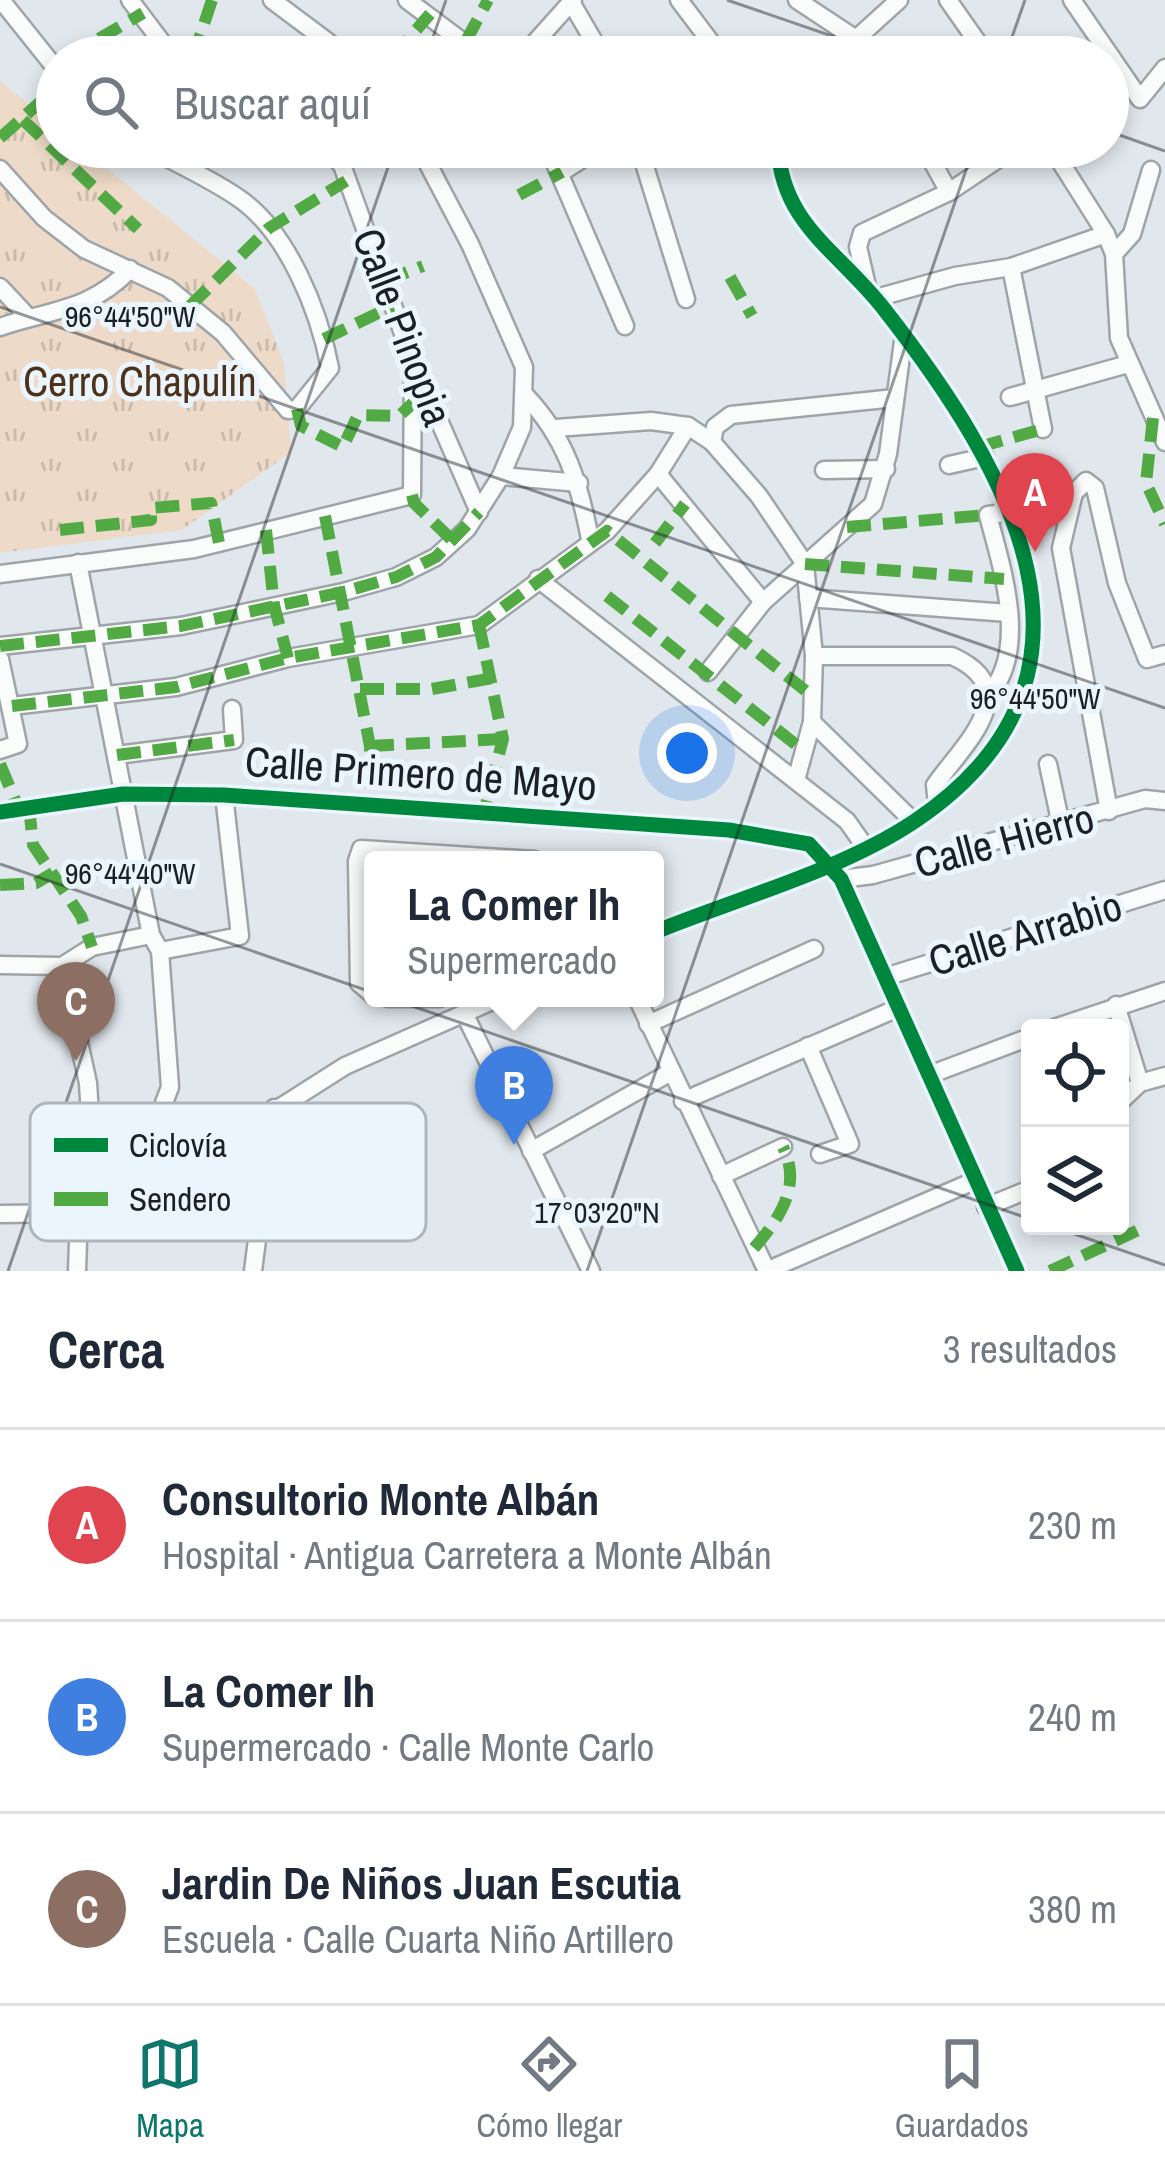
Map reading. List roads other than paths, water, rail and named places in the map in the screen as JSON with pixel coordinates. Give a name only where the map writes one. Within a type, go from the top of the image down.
[{"type":"street","points":[[1,0],[36,44]]},
{"type":"street","points":[[130,0],[157,36]]},
{"type":"street","points":[[272,0],[320,36]]},
{"type":"street","points":[[407,0],[455,36]]},
{"type":"street","points":[[679,0],[706,36]]},
{"type":"street","points":[[796,0],[851,36]]},
{"type":"street","points":[[859,36],[899,0]]},
{"type":"street","points":[[948,0],[973,36]]},
{"type":"street","points":[[1072,0],[1097,36]]},
{"type":"street","points":[[541,36],[572,1],[591,36]]},
{"type":"street","points":[[1129,83],[1140,99],[1165,68]]},
{"type":"street","points":[[0,169],[44,218],[84,249],[168,288],[223,333],[288,410],[309,400],[330,368],[321,322],[269,228],[240,198],[185,168]]},
{"type":"street","name":"Calle Pinopia","points":[[342,168],[413,362],[421,401],[479,512]]},
{"type":"street","points":[[0,646],[182,626],[396,577],[455,543],[502,476],[522,427],[525,395],[516,340],[430,168]]},
{"type":"street","points":[[560,168],[625,326]]},
{"type":"street","points":[[562,172],[568,168]]},
{"type":"street","points":[[645,168],[686,299]]},
{"type":"street","points":[[664,928],[866,848],[914,822],[938,804],[998,741],[1023,691],[1033,618],[1031,570],[1012,512],[985,457],[904,334],[794,208],[781,188],[780,168]]},
{"type":"street","points":[[936,168],[950,192]]},
{"type":"street","points":[[872,292],[858,247],[862,233],[950,192],[985,168]]},
{"type":"street","points":[[1064,168],[1114,254],[1115,321],[1128,364],[1165,442]]},
{"type":"street","points":[[1114,254],[1132,234],[1151,170]]},
{"type":"street","points":[[872,292],[1011,267],[1106,234]]},
{"type":"street","points":[[1011,267],[1042,429]]},
{"type":"street","points":[[0,326],[70,312],[110,291],[130,269]]},
{"type":"street","points":[[0,287],[28,317]]},
{"type":"street","points":[[708,672],[763,602],[873,504],[886,469],[904,334]]},
{"type":"street","points":[[1010,398],[1128,364]]},
{"type":"street","points":[[525,395],[556,428],[579,482],[590,539]]},
{"type":"street","points":[[712,442],[715,427],[731,416],[895,398]]},
{"type":"street","points":[[0,574],[194,549],[412,495],[421,401]]},
{"type":"street","points":[[556,428],[652,421],[688,426],[712,442],[744,476],[805,564],[814,656],[812,722],[796,780]]},
{"type":"street","points":[[12,706],[176,687],[288,658],[479,625],[590,539],[607,531],[658,474],[688,426]]},
{"type":"street","points":[[949,465],[985,457]]},
{"type":"street","points":[[824,470],[886,469]]},
{"type":"street","points":[[658,474],[763,602]]},
{"type":"street","points":[[502,476],[579,482]]},
{"type":"street","points":[[1109,812],[1061,548],[1074,493],[1086,482],[1095,488],[1117,583],[1147,659],[1165,654]]},
{"type":"street","points":[[938,804],[935,785],[980,727],[987,697],[1000,682],[1008,613],[988,515],[1012,512]]},
{"type":"street","points":[[78,563],[156,943],[170,1087],[164,1103]]},
{"type":"street","points":[[538,579],[847,820],[866,848]]},
{"type":"street","points":[[808,598],[1008,613]]},
{"type":"street","points":[[814,656],[952,656],[969,663],[987,697]]},
{"type":"street","points":[[0,659],[18,744],[0,750]]},
{"type":"street","points":[[117,755],[234,740],[232,709]]},
{"type":"street","points":[[812,722],[914,822]]},
{"type":"street","points":[[1048,764],[1061,826]]},
{"type":"street","name":"Calle Primero de Mayo","points":[[0,812],[124,794],[224,795],[790,836],[830,862]]},
{"type":"street","points":[[0,965],[62,966],[92,947],[240,936],[224,795]]},
{"type":"street","name":"Calle Hierro","points":[[842,879],[1061,826],[1145,799],[1165,801]]},
{"type":"street","points":[[364,903],[361,849],[393,851]]},
{"type":"street","points":[[830,862],[842,879],[1017,1271]]},
{"type":"street","name":"Calle Arrabio","points":[[885,977],[1165,890]]},
{"type":"street","points":[[364,931],[359,982],[364,987]]},
{"type":"street","points":[[648,1024],[810,951]]},
{"type":"street","points":[[62,966],[89,1103]]},
{"type":"street","points":[[1078,1019],[1165,991]]},
{"type":"street","points":[[1116,1005],[1140,1083]]},
{"type":"street","points":[[282,1103],[345,1066],[476,1007]]},
{"type":"street","points":[[641,1007],[766,1271],[974,1181]]},
{"type":"street","points":[[682,1101],[898,1008]]},
{"type":"street","points":[[464,1012],[591,1271]]},
{"type":"street","points":[[929,1076],[1021,1040]]},
{"type":"street","points":[[808,1046],[850,1144],[820,1154]]},
{"type":"street","points":[[532,1150],[671,1072]]},
{"type":"street","points":[[1129,1093],[1140,1083],[1165,1076]]},
{"type":"street","points":[[721,1176],[782,1147]]},
{"type":"street","points":[[986,1208],[1021,1193]]},
{"type":"street","points":[[0,1214],[30,1214]]},
{"type":"street","points":[[77,1271],[78,1241]]},
{"type":"street","points":[[253,1271],[257,1241]]},
{"type":"place","name":"Consultorio Monte Albán","points":[[1035,552]]},
{"type":"place","name":"Jardin De Niños Juan Escutia","points":[[76,1061]]},
{"type":"place","name":"La Comer Ih","points":[[514,1145]]},
{"type":"park label","name":"Cerro Chapulín","points":[[140,381]]}]
